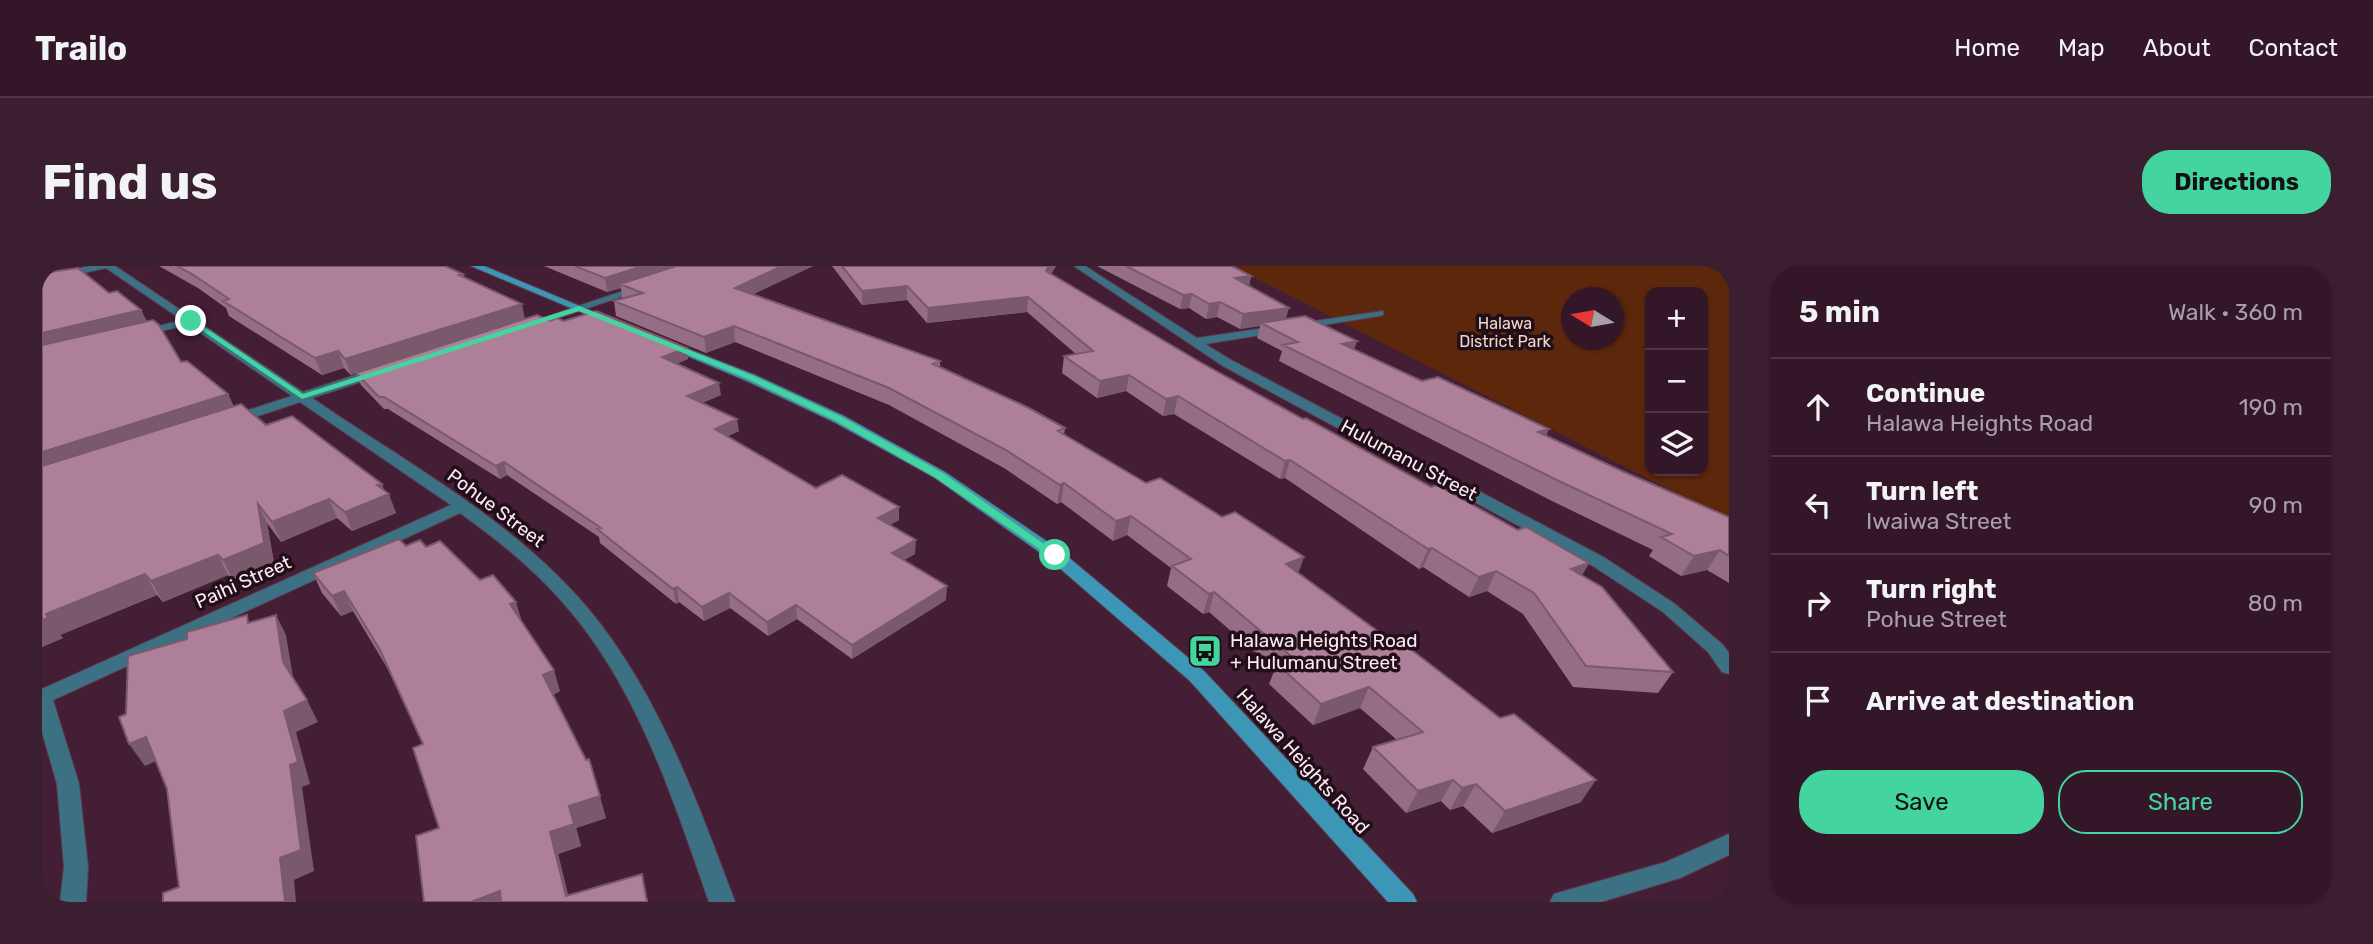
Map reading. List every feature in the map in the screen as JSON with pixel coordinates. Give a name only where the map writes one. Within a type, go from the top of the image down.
[{"type":"street","points":[[42,279],[107,266]]},
{"type":"street","name":"Pohue Street","points":[[107,266],[462,506],[530,559],[594,629],[638,702],[680,788],[722,902]]},
{"type":"street","points":[[476,266],[628,328]]},
{"type":"street","name":"Hulumanu Street","points":[[1079,266],[1227,363],[1599,562],[1669,608],[1714,648],[1729,667]]},
{"type":"street","points":[[513,330],[658,283]]},
{"type":"street","points":[[1194,342],[1379,313]]},
{"type":"street","points":[[123,338],[191,321]]},
{"type":"street","name":"Halawa Heights Road","points":[[653,338],[751,377],[839,419],[940,475],[1055,555],[1197,676],[1404,902]]},
{"type":"street","points":[[221,424],[395,367]]},
{"type":"street","name":"Paihi Street","points":[[42,697],[462,506]]},
{"type":"street","points":[[42,697],[68,784],[76,866],[73,902]]},
{"type":"street","points":[[1563,902],[1671,871],[1729,844]]},
{"type":"green space","name":"Halawa District Park","points":[[1232,266],[1729,266],[1729,520]]},
{"type":"building","points":[[177,266],[445,266],[522,304],[345,359],[338,351],[315,358],[223,301],[229,299]]},
{"type":"building","points":[[575,266],[643,266],[605,278]]},
{"type":"building","points":[[676,266],[782,266],[735,288],[940,361],[933,364],[1027,407],[1065,428],[1058,431],[1146,483],[1160,478],[1222,517],[1235,512],[1304,557],[1286,564],[1398,646],[1404,644],[1500,718],[1514,714],[1596,780],[1505,811],[1476,784],[1462,788],[1453,780],[1418,791],[1373,747],[1423,732],[1369,687],[1321,704],[1276,663],[1293,658],[1214,592],[1209,594],[1172,566],[1191,559],[1131,516],[1116,521],[1064,483],[1060,485],[1006,450],[889,388],[734,326],[704,337],[614,301],[643,293],[620,284]]},
{"type":"building","points":[[842,266],[1049,266],[1046,271],[1303,419],[1306,418],[1431,487],[1437,485],[1518,530],[1526,527],[1589,563],[1571,569],[1602,587],[1673,672],[1586,666],[1534,593],[1496,571],[1479,577],[1432,548],[1428,549],[1290,460],[1285,461],[1178,396],[1166,399],[1129,375],[1100,381],[1064,356],[1093,351],[1028,297],[928,308],[907,286],[862,291]]},
{"type":"building","points":[[1126,266],[1232,266],[1251,276],[1235,278],[1289,308],[1243,314],[1220,302],[1209,304],[1192,294],[1183,295]]},
{"type":"building","points":[[78,268],[109,293],[117,291],[141,310],[42,333],[42,269],[44,273]]},
{"type":"building","points":[[596,311],[687,348],[662,357],[719,383],[687,396],[737,419],[715,429],[816,488],[842,475],[899,507],[878,518],[916,540],[892,553],[947,586],[852,645],[796,605],[767,622],[729,593],[702,607],[677,587],[673,589],[597,529],[601,528],[504,462],[496,466],[384,397],[379,397],[356,373],[537,315],[550,321],[557,318],[564,321]]},
{"type":"building","points":[[1305,316],[1357,341],[1342,344],[1422,381],[1438,377],[1549,429],[1538,432],[1729,517],[1729,556],[1720,550],[1694,556],[1661,537],[1672,534],[1283,345],[1298,342],[1261,323]]},
{"type":"building","points":[[153,320],[159,325],[181,362],[187,361],[228,394],[42,452],[42,345]]},
{"type":"building","points":[[241,404],[266,425],[292,416],[382,484],[377,485],[389,494],[345,512],[329,499],[272,522],[258,504],[264,543],[223,560],[218,555],[151,581],[145,574],[46,614],[48,618],[42,620],[42,466]]},
{"type":"building","points":[[399,539],[406,546],[420,540],[426,547],[440,541],[480,580],[493,575],[516,602],[510,604],[554,670],[543,675],[586,760],[589,759],[600,796],[569,806],[574,824],[550,832],[566,896],[642,874],[647,902],[501,902],[500,891],[471,902],[424,902],[416,836],[439,828],[413,748],[423,744],[380,650],[344,591],[332,596],[313,573]]},
{"type":"building","points":[[247,615],[248,623],[276,615],[283,662],[307,700],[284,711],[298,762],[290,765],[301,850],[280,858],[285,902],[163,902],[163,893],[179,887],[167,789],[146,737],[129,744],[119,717],[126,714],[128,656],[187,639],[187,632]]},
{"type":"place","name":"Halawa Heights Road + Hulumanu Street","points":[[1205,651]]},
{"type":"route","points":[[191,321],[302,397],[579,309],[751,377],[839,419],[940,475],[1055,555]]}]
